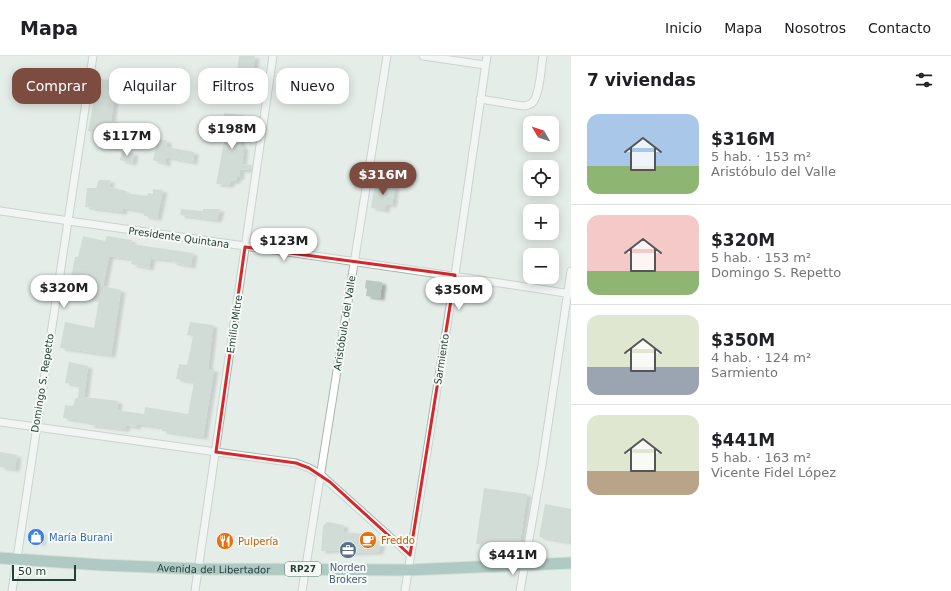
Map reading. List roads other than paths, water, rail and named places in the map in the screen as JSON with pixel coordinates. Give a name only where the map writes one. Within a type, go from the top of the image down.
[{"type":"main road","name":"Avenida del Libertador","points":[[0,558],[102,565],[198,569],[408,570],[571,562]]},
{"type":"street","name":"Domingo S. Repetto","points":[[12,591],[93,56]]},
{"type":"street","name":"Emilio Mitre","points":[[195,591],[273,56]]},
{"type":"street","name":"Aristóbulo del Valle","points":[[302,591],[387,56]]},
{"type":"street","points":[[423,56],[485,65]]},
{"type":"street","name":"Sarmiento","points":[[405,591],[455,275],[487,56]]},
{"type":"street","points":[[480,99],[528,106],[536,98],[543,56]]},
{"type":"street","name":"Presidente Quintana","points":[[0,211],[245,247],[455,275],[569,293]]},
{"type":"street","points":[[520,591],[542,465],[569,293],[571,271]]},
{"type":"street","points":[[0,422],[296,463],[320,474],[410,555]]},
{"type":"place","name":"María Burani","points":[[36,537]]},
{"type":"place","name":"Freddo","points":[[368,540]]},
{"type":"place","name":"Pulpería","points":[[225,541]]},
{"type":"place","name":"Norden Brokers","points":[[348,550]]}]
